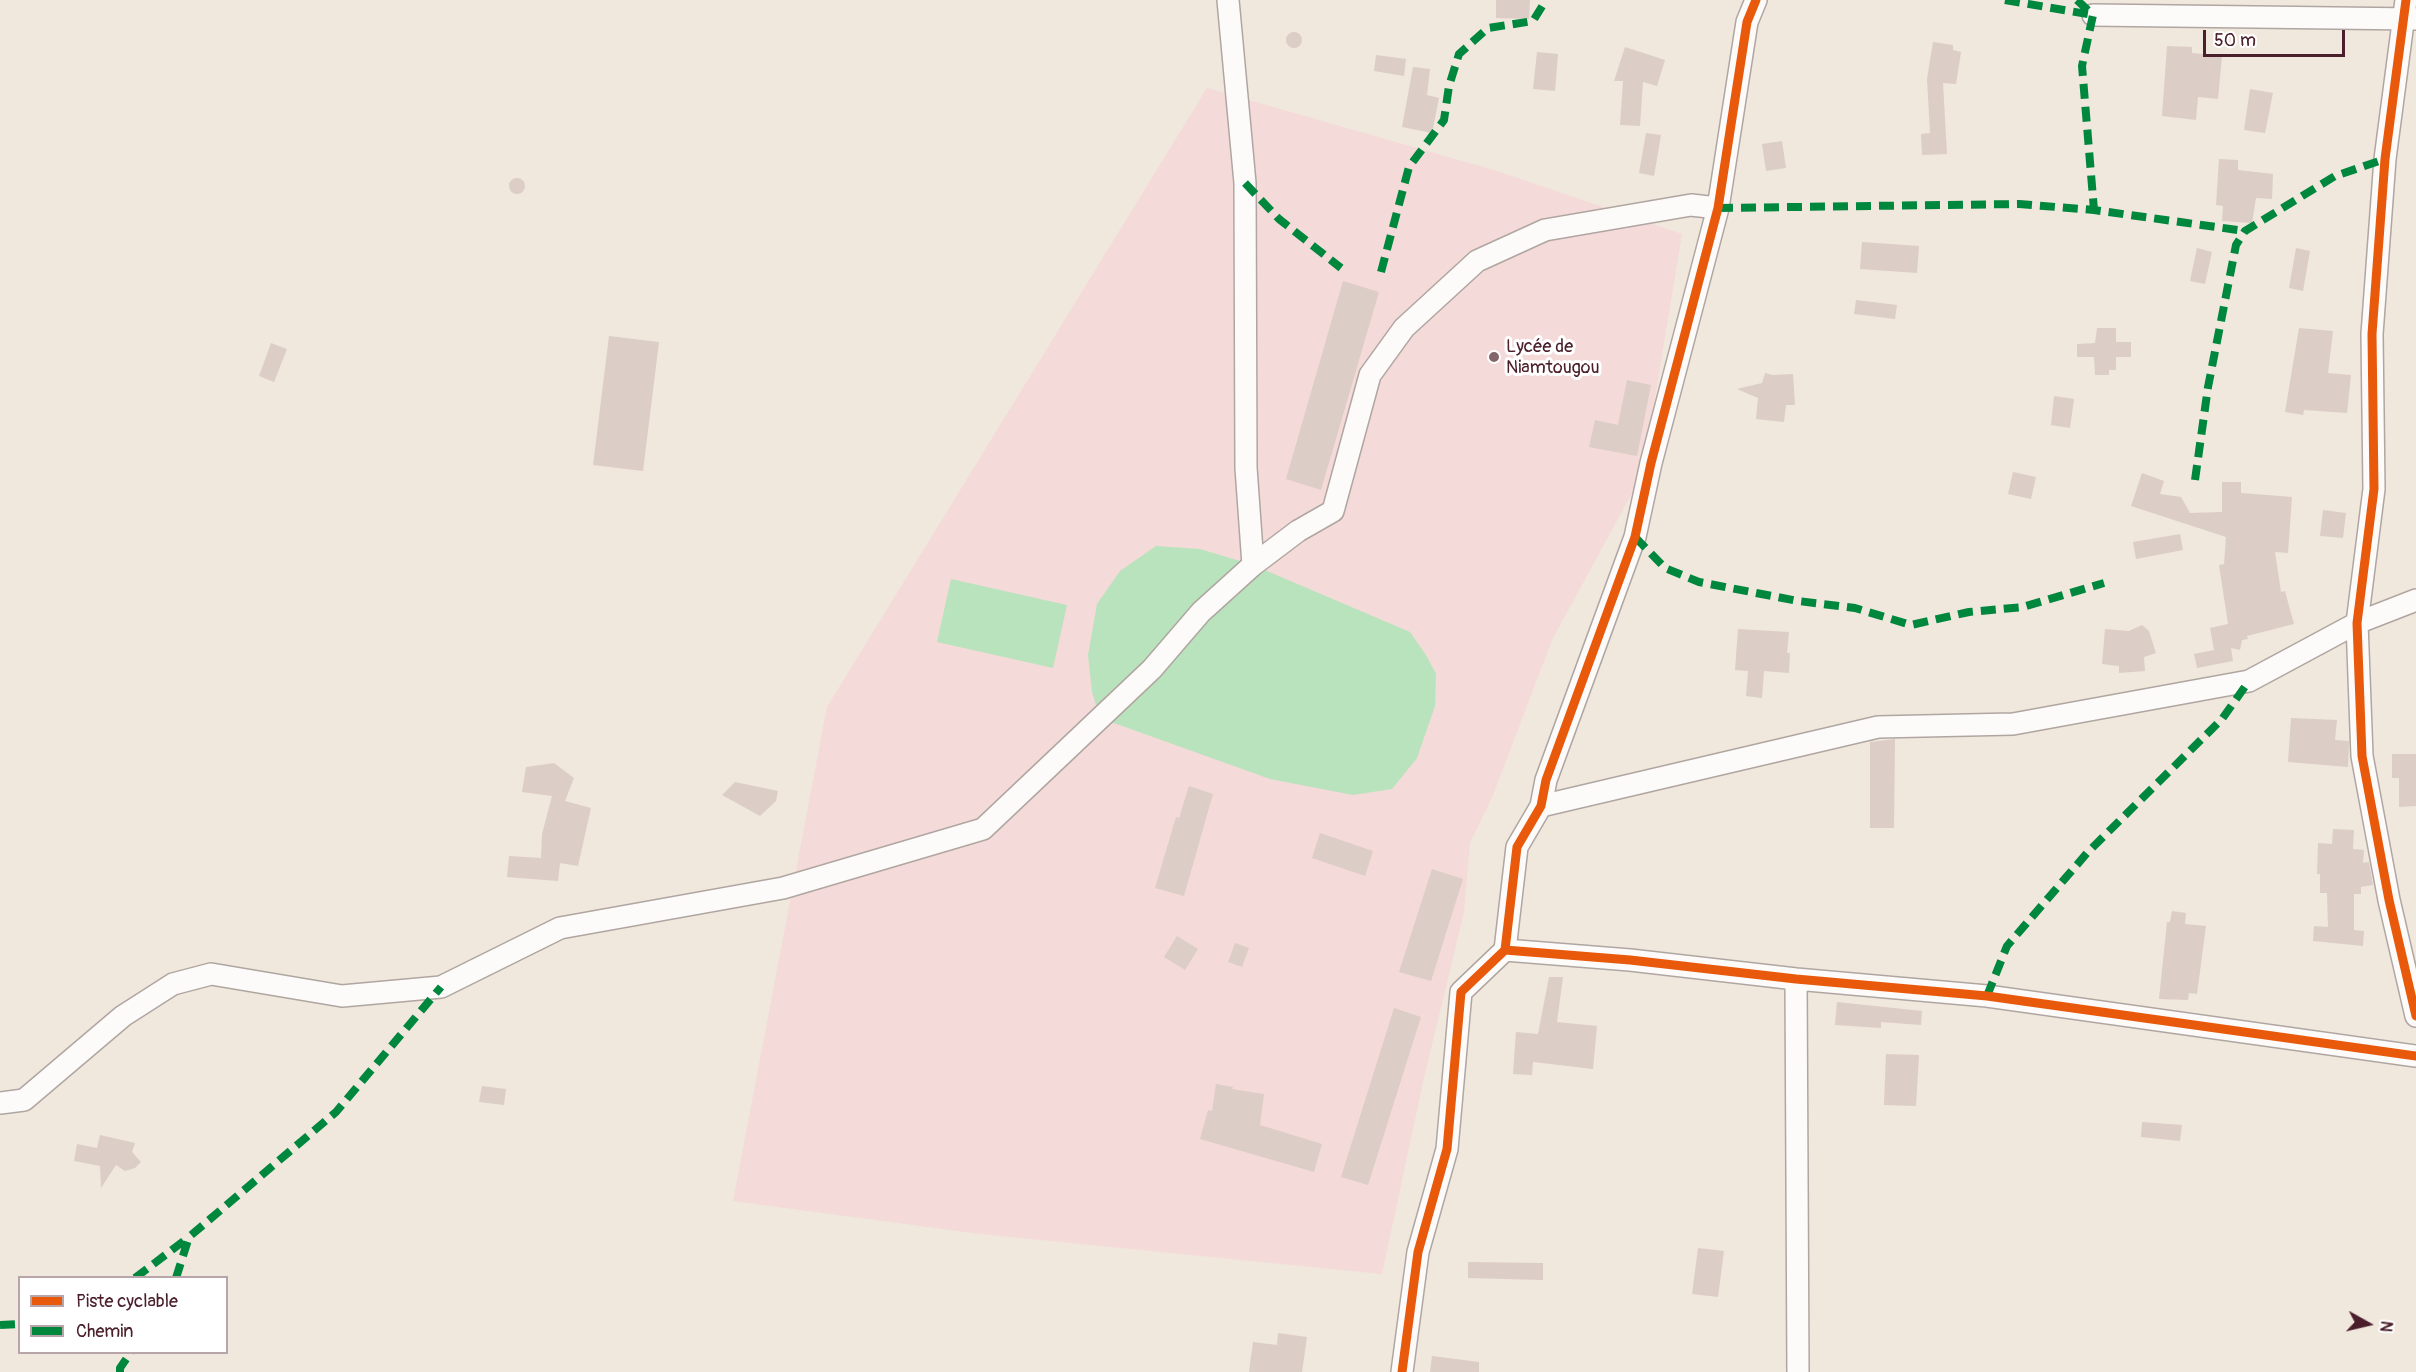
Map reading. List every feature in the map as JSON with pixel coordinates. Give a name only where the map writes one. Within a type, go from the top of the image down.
[{"type":"street","points":[[1228,0],[1245,183],[1246,468],[1253,565]]},
{"type":"street","points":[[1402,1372],[1418,1252],[1447,1149],[1461,992],[1505,950],[1517,847],[1541,806],[1546,780],[1635,537],[1651,463],[1718,208],[1747,22],[1756,0]]},
{"type":"street","points":[[2093,15],[2408,12],[2385,159],[2372,334],[2374,489],[2357,623],[2362,756],[2389,900],[2416,1016]]},
{"type":"street","points":[[0,1103],[24,1100],[123,1017],[173,984],[211,974],[342,996],[441,987],[560,928],[783,888],[983,829],[1152,669],[1201,612],[1253,565],[1298,531],[1333,511],[1370,375],[1404,328],[1478,261],[1545,230],[1690,205],[1718,208]]},
{"type":"street","points":[[1541,806],[1878,727],[2013,724],[2249,681],[2357,623],[2416,600]]},
{"type":"street","points":[[1505,950],[1630,960],[1796,979],[1987,996],[2416,1056]]},
{"type":"street","points":[[1796,979],[1798,1372]]},
{"type":"shaded area","name":"Lycée de Niamtougou","points":[[1207,88],[1497,171],[1682,234],[1645,458],[1638,482],[1552,640],[1493,795],[1470,843],[1464,912],[1423,1082],[1382,1274],[981,1234],[733,1201],[827,707]]},
{"type":"green space","points":[[1156,546],[1200,549],[1253,565],[1410,632],[1436,674],[1435,706],[1417,758],[1392,789],[1353,795],[1270,779],[1100,718],[1092,692],[1088,655],[1097,604],[1120,571]]},
{"type":"green space","points":[[951,579],[1067,605],[1053,668],[937,642]]},
{"type":"building","points":[[1496,0],[1530,0],[1529,19],[1496,18]]},
{"type":"building","points":[[1291,32],[1297,32],[1302,40],[1300,46],[1291,48],[1286,43],[1286,37]]},
{"type":"building","points":[[1933,42],[1953,45],[1953,50],[1961,52],[1956,84],[1943,83],[1947,154],[1922,155],[1921,134],[1930,133],[1927,79]]},
{"type":"building","points":[[2167,46],[2192,47],[2192,53],[2222,56],[2218,99],[2198,97],[2196,120],[2162,116]]},
{"type":"building","points":[[1625,47],[1665,60],[1657,86],[1643,82],[1640,126],[1620,125],[1623,81],[1614,81]]},
{"type":"building","points":[[1537,52],[1558,54],[1555,91],[1533,89]]},
{"type":"building","points":[[1376,55],[1406,59],[1404,76],[1374,71]]},
{"type":"building","points":[[1413,67],[1430,69],[1427,95],[1439,98],[1432,133],[1402,127]]},
{"type":"building","points":[[2250,89],[2273,93],[2265,133],[2244,130]]},
{"type":"building","points":[[1646,133],[1661,135],[1654,176],[1639,173]]},
{"type":"building","points":[[1782,141],[1786,168],[1766,171],[1762,144]]},
{"type":"building","points":[[2219,159],[2238,160],[2238,170],[2273,174],[2272,199],[2256,198],[2252,223],[2222,221],[2223,206],[2216,205]]},
{"type":"building","points":[[514,178],[520,178],[525,186],[523,192],[514,194],[509,189],[509,183]]},
{"type":"building","points":[[1862,242],[1919,246],[1917,273],[1860,269]]},
{"type":"building","points":[[2197,248],[2212,252],[2205,284],[2190,281]]},
{"type":"building","points":[[2296,248],[2310,251],[2303,291],[2289,288]]},
{"type":"building","points":[[1343,281],[1379,292],[1321,490],[1286,479]]},
{"type":"building","points":[[1856,300],[1897,305],[1895,319],[1854,314]]},
{"type":"building","points":[[2097,328],[2116,328],[2116,342],[2131,342],[2131,357],[2116,357],[2116,370],[2109,370],[2109,375],[2095,375],[2094,357],[2077,357],[2077,344],[2095,343]]},
{"type":"building","points":[[2299,328],[2333,331],[2328,373],[2351,375],[2347,413],[2304,410],[2303,415],[2285,412]]},
{"type":"building","points":[[609,336],[659,342],[643,471],[593,465]]},
{"type":"building","points":[[271,343],[287,349],[274,382],[259,376]]},
{"type":"building","points":[[1765,373],[1793,374],[1795,405],[1786,405],[1784,422],[1756,419],[1758,398],[1737,389],[1762,383]]},
{"type":"building","points":[[1627,380],[1651,385],[1637,456],[1589,447],[1595,420],[1618,425]]},
{"type":"building","points":[[2054,396],[2074,399],[2070,428],[2051,425]]},
{"type":"building","points":[[2013,472],[2036,477],[2031,499],[2008,494]]},
{"type":"building","points":[[2142,473],[2164,481],[2160,494],[2181,497],[2190,513],[2222,512],[2222,482],[2241,482],[2241,493],[2292,497],[2288,553],[2275,552],[2281,592],[2285,591],[2294,624],[2247,636],[2248,639],[2242,640],[2240,650],[2231,648],[2233,661],[2197,668],[2194,654],[2214,650],[2210,628],[2228,624],[2219,565],[2224,564],[2226,537],[2131,506]]},
{"type":"building","points":[[2323,510],[2346,513],[2343,538],[2320,536]]},
{"type":"building","points":[[2180,534],[2183,550],[2136,559],[2133,542]]},
{"type":"building","points":[[2142,625],[2149,631],[2156,653],[2144,657],[2145,671],[2119,673],[2119,666],[2102,664],[2105,629],[2129,631]]},
{"type":"building","points":[[1738,629],[1789,632],[1787,653],[1790,653],[1789,673],[1764,671],[1762,698],[1746,696],[1748,671],[1735,670]]},
{"type":"building","points":[[2291,718],[2337,720],[2335,740],[2349,741],[2348,767],[2288,762]]},
{"type":"building","points":[[1895,739],[1894,828],[1870,828],[1870,742]]},
{"type":"building","points":[[2392,754],[2416,754],[2416,806],[2399,807],[2399,778],[2392,778]]},
{"type":"building","points":[[554,763],[574,778],[565,801],[591,808],[578,866],[560,863],[558,881],[507,877],[509,856],[541,858],[542,834],[552,796],[522,792],[526,767]]},
{"type":"building","points":[[735,782],[778,791],[776,801],[760,816],[722,795]]},
{"type":"building","points":[[1189,786],[1213,794],[1184,896],[1155,888],[1176,817],[1179,818]]},
{"type":"building","points":[[2333,829],[2354,830],[2353,849],[2364,850],[2363,863],[2369,862],[2373,885],[2361,887],[2361,894],[2354,894],[2354,930],[2364,931],[2363,946],[2313,941],[2314,926],[2328,927],[2327,893],[2320,893],[2320,874],[2317,874],[2318,843],[2332,844]]},
{"type":"building","points":[[1320,833],[1373,851],[1365,876],[1312,858]]},
{"type":"building","points":[[1432,869],[1463,879],[1431,981],[1399,972]]},
{"type":"building","points":[[2172,911],[2186,913],[2185,924],[2206,926],[2197,994],[2189,993],[2188,1000],[2159,999],[2167,922],[2170,922]]},
{"type":"building","points":[[1177,936],[1198,949],[1185,970],[1164,957]]},
{"type":"building","points":[[1235,943],[1249,948],[1242,967],[1228,962]]},
{"type":"building","points":[[1549,977],[1563,977],[1557,1022],[1597,1026],[1593,1069],[1533,1062],[1532,1075],[1513,1074],[1516,1032],[1538,1034]]},
{"type":"building","points":[[1837,1002],[1922,1011],[1921,1025],[1881,1022],[1881,1028],[1835,1025]]},
{"type":"building","points":[[1394,1008],[1421,1017],[1368,1185],[1341,1177]]},
{"type":"building","points":[[1886,1054],[1919,1055],[1916,1106],[1884,1105]]},
{"type":"building","points":[[1216,1084],[1264,1094],[1260,1125],[1322,1144],[1314,1172],[1200,1139],[1208,1110],[1212,1111]]},
{"type":"building","points":[[482,1086],[506,1089],[504,1105],[479,1102]]},
{"type":"building","points":[[2142,1122],[2182,1125],[2180,1141],[2141,1137]]},
{"type":"building","points":[[100,1135],[135,1143],[132,1152],[141,1162],[135,1168],[125,1171],[116,1165],[101,1188],[100,1166],[74,1161],[77,1144],[97,1148]]},
{"type":"building","points":[[1698,1248],[1724,1251],[1718,1297],[1692,1294]]},
{"type":"building","points":[[1468,1262],[1543,1263],[1543,1280],[1468,1278]]},
{"type":"building","points":[[1278,1333],[1307,1337],[1302,1372],[1249,1372],[1253,1342],[1277,1345]]},
{"type":"building","points":[[1432,1356],[1479,1362],[1479,1372],[1430,1372]]},
{"type":"marked path","points":[[1381,272],[1409,167],[1444,120],[1449,86],[1459,54],[1488,28],[1533,21],[1546,0]]},
{"type":"marked path","points":[[2005,0],[2093,15]]},
{"type":"marked path","points":[[2077,0],[2093,15],[2082,66],[2094,210]]},
{"type":"marked path","points":[[2195,480],[2208,387],[2236,245],[2245,231],[2335,176],[2385,159]]},
{"type":"marked path","points":[[1245,183],[1279,219],[1341,268]]},
{"type":"marked path","points":[[1718,208],[2019,204],[2094,210],[2245,231]]},
{"type":"marked path","points":[[1635,537],[1665,568],[1699,582],[1798,601],[1855,608],[1911,625],[1969,612],[2023,607],[2104,583]]},
{"type":"marked path","points":[[1987,996],[2007,946],[2087,853],[2222,719],[2249,681]]},
{"type":"marked path","points":[[177,1276],[189,1237],[336,1112],[441,987]]},
{"type":"marked path","points":[[138,1276],[189,1237]]},
{"type":"marked path","points":[[0,1325],[18,1324]]},
{"type":"marked path","points":[[120,1372],[120,1368],[130,1354]]},
{"type":"cycle path","points":[[1505,950],[1517,847],[1541,806],[1546,780],[1635,537],[1651,463],[1718,208],[1747,22],[1756,0]]},
{"type":"cycle path","points":[[2406,0],[2385,159],[2372,334],[2374,489],[2357,623],[2362,756],[2389,900],[2416,1016]]},
{"type":"cycle path","points":[[1402,1372],[1418,1252],[1447,1149],[1461,992],[1505,950],[1630,960],[1796,979],[1987,996],[2416,1056]]},
{"type":"place","name":"Lycée de Niamtougou","points":[[1494,357]]}]
